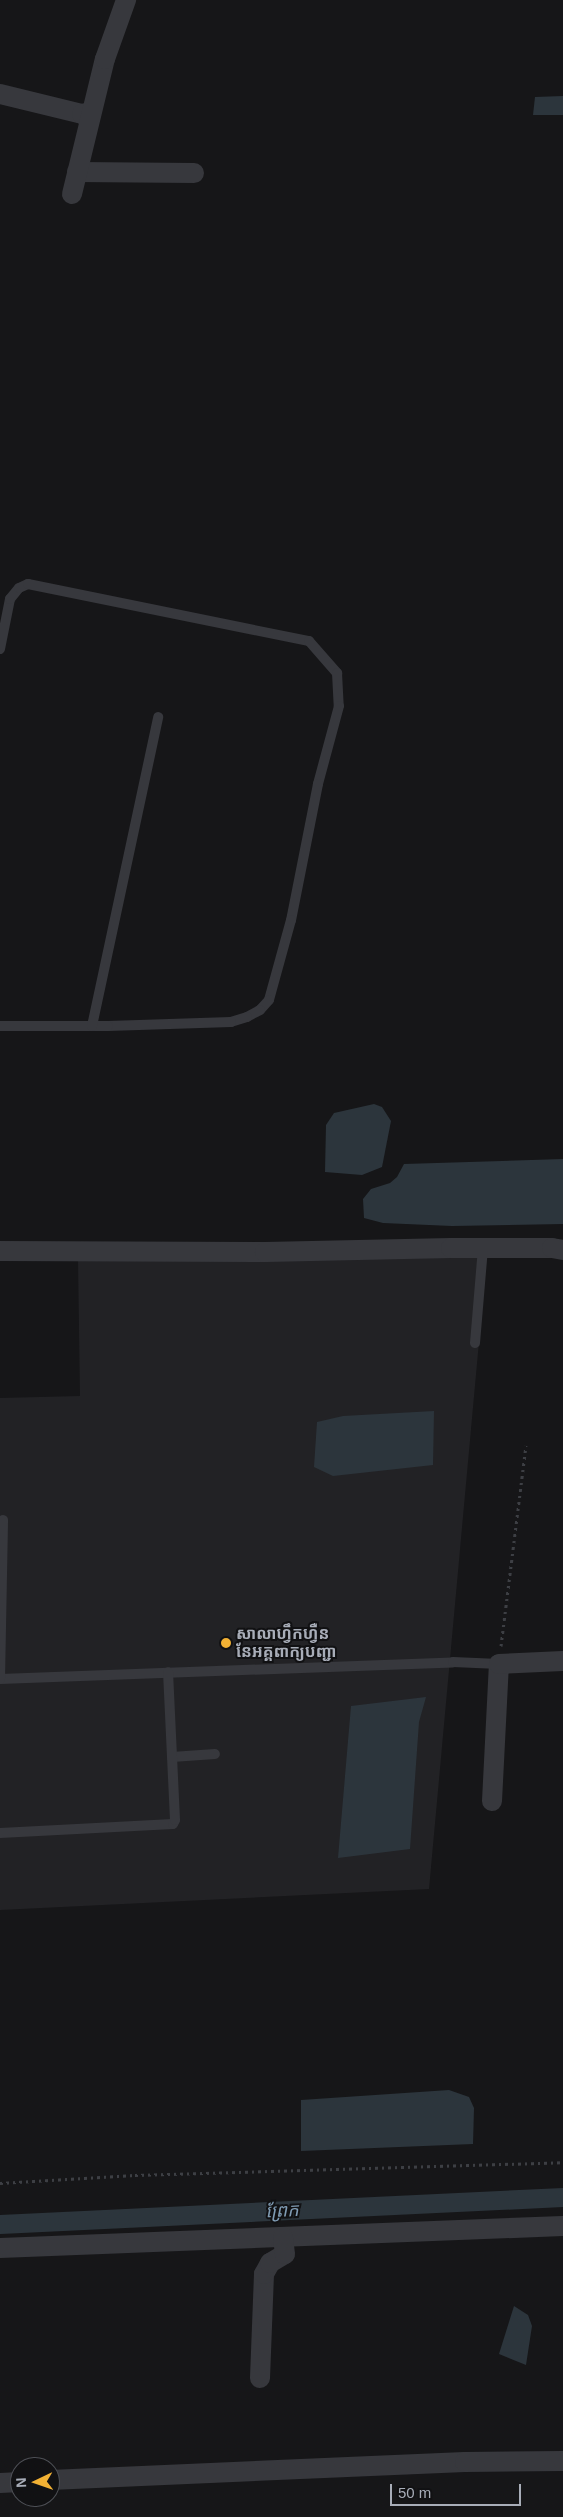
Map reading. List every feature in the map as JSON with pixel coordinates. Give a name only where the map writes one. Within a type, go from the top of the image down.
[{"type":"street","points":[[72,194],[105,59],[126,0]]},
{"type":"street","points":[[0,94],[82,114],[91,112]]},
{"type":"street","points":[[77,172],[194,173]]},
{"type":"street","points":[[0,1251],[265,1252],[483,1248],[552,1248],[563,1250]]},
{"type":"street","points":[[492,1801],[499,1664],[563,1661]]},
{"type":"street","points":[[0,2248],[563,2226]]},
{"type":"street","points":[[260,2378],[264,2274],[270,2263],[285,2254],[283,2237]]},
{"type":"street","points":[[60,2480],[465,2462],[563,2461]]},
{"type":"lane","points":[[0,649],[5,598],[28,584],[309,641],[337,673],[339,706],[318,784],[291,920],[269,1000],[260,1010],[231,1022],[92,1026],[0,1026]]},
{"type":"lane","points":[[92,1026],[158,717]]},
{"type":"lane","points":[[475,1343],[483,1248]]},
{"type":"lane","points":[[3,1520],[0,1679],[452,1662],[499,1664]]},
{"type":"lane","points":[[0,1834],[173,1824],[175,1820],[168,1672]]},
{"type":"lane","points":[[172,1757],[215,1754]]},
{"type":"path","points":[[499,1664],[526,1446]]},
{"type":"path","points":[[0,2183],[135,2175],[563,2162]]},
{"type":"shaded area","points":[[563,96],[563,115],[533,115],[535,97]]},
{"type":"shaded area","points":[[374,1104],[382,1107],[391,1121],[382,1167],[362,1175],[325,1172],[326,1125],[334,1113]]},
{"type":"shaded area","points":[[563,1159],[563,1224],[452,1226],[383,1223],[364,1218],[363,1199],[371,1189],[390,1183],[397,1177],[404,1164]]},
{"type":"shaded area","name":"សាលាហ្វឹកហ្វឺន នែអគ្គពាក្យបញ្ជា","points":[[487,1254],[429,1889],[0,1910],[0,1398],[80,1396],[78,1260]]},
{"type":"shaded area","points":[[434,1411],[433,1465],[333,1476],[314,1467],[317,1422],[343,1416]]},
{"type":"shaded area","points":[[426,1697],[419,1722],[410,1849],[338,1858],[351,1706]]},
{"type":"shaded area","points":[[449,2090],[469,2097],[474,2108],[473,2144],[301,2151],[301,2100]]},
{"type":"shaded area","points":[[514,2306],[528,2315],[532,2326],[526,2365],[499,2354]]},
{"type":"waterway","name":"ព្រែក","points":[[0,2224],[563,2197]]},
{"type":"place","name":"សាលាហ្វឹកហ្វឺន នែអគ្គពាក្យបញ្ជា","points":[[226,1643]]}]
